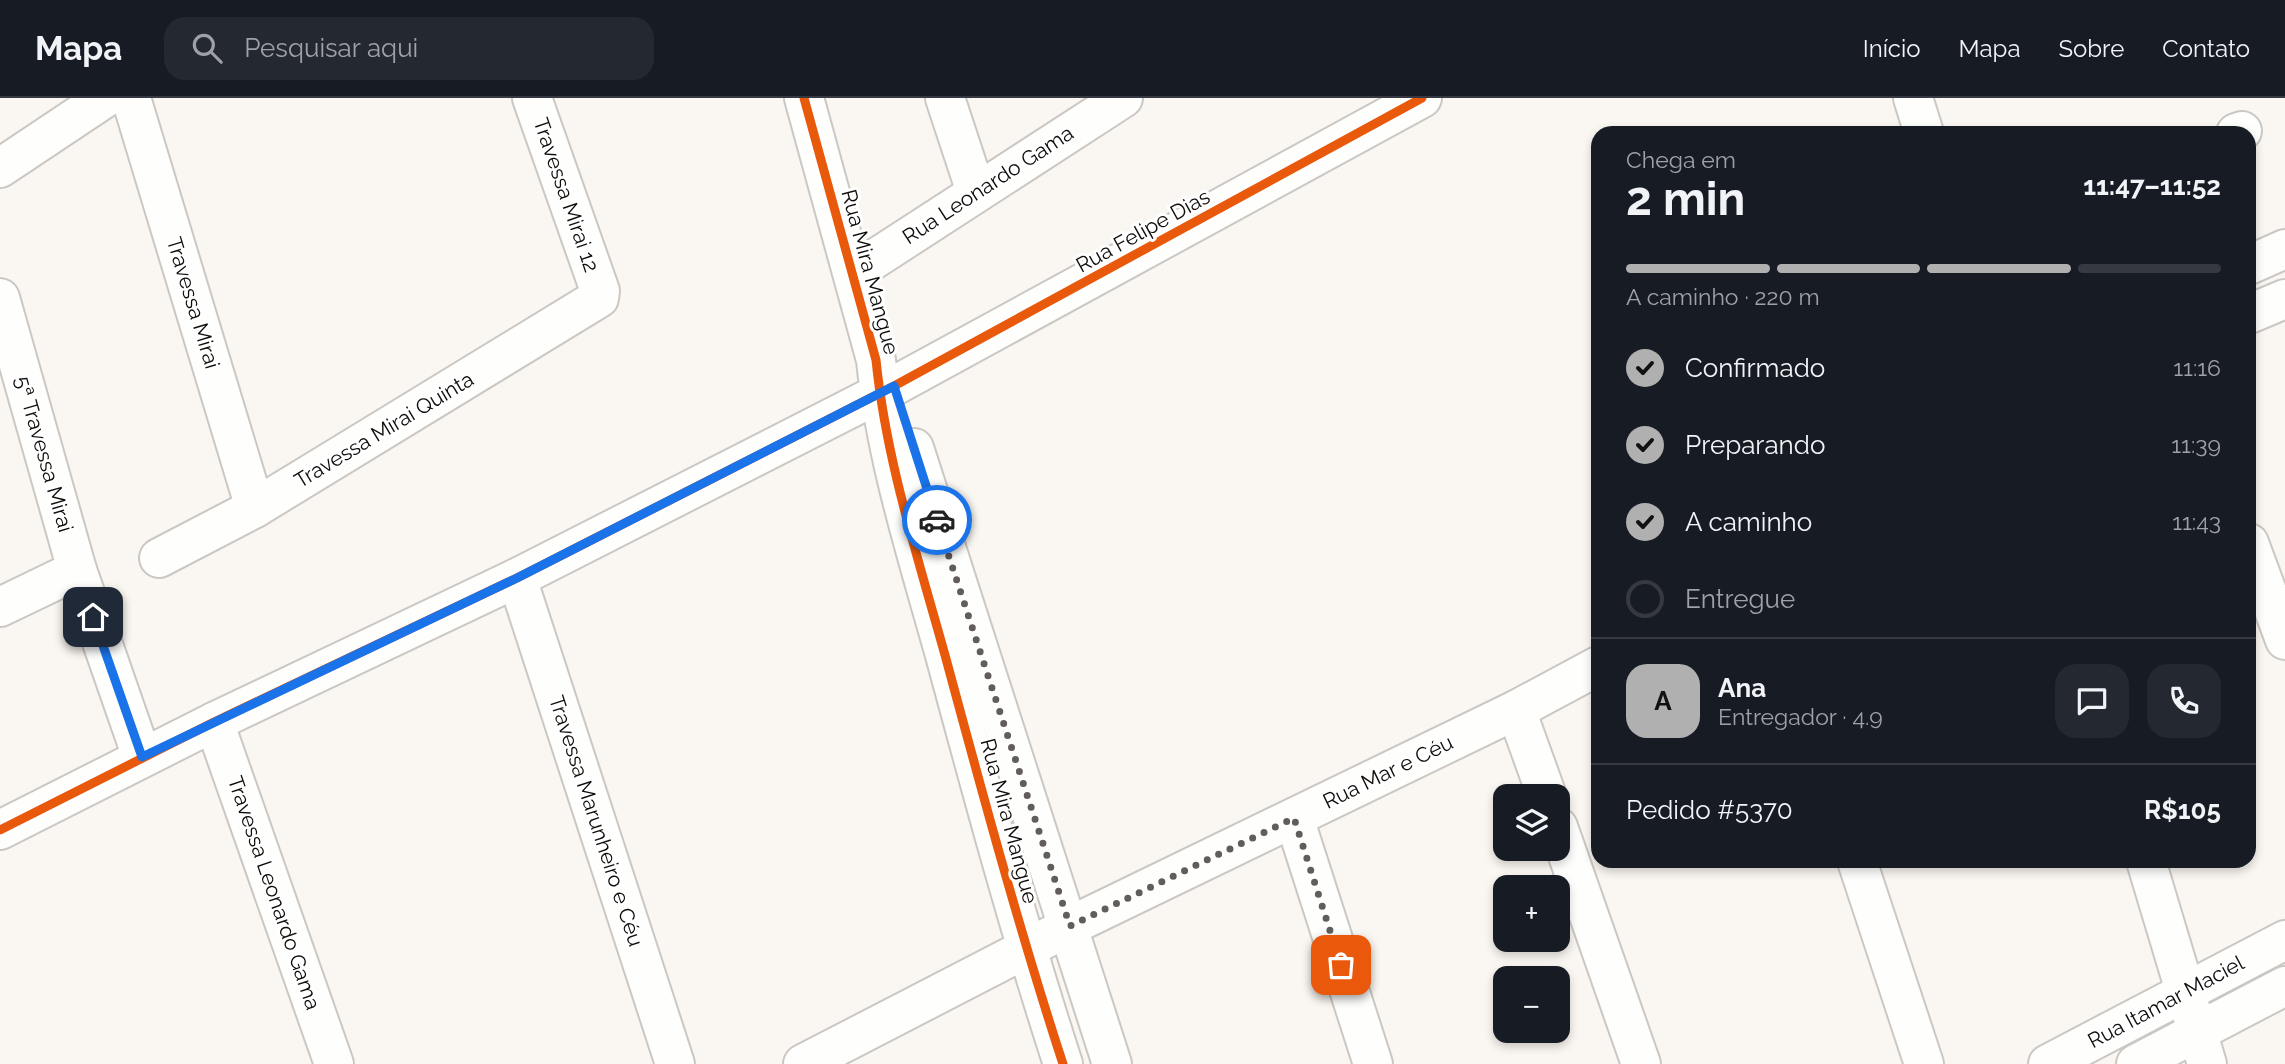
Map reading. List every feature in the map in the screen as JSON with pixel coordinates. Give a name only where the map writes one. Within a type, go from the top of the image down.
[{"type":"street","points":[[0,168],[105,98]]},
{"type":"street","name":"Travessa Mirai","points":[[131,98],[255,508]]},
{"type":"street","name":"Travessa Mirai 12","points":[[532,98],[600,292]]},
{"type":"street","name":"Rua Mira Mangue","points":[[804,98],[883,380],[1070,926],[1112,1064]]},
{"type":"street","points":[[945,98],[976,192]]},
{"type":"street","name":"Rua Leonardo Gama","points":[[853,273],[1123,98]]},
{"type":"street","name":"Rua Felipe Dias","points":[[883,380],[1422,98]]},
{"type":"street","points":[[2256,262],[2285,249]]},
{"type":"street","name":"Travessa Mirai Quinta","points":[[159,558],[255,508],[595,303],[600,292]]},
{"type":"street","name":"5ª Travessa Mirai","points":[[0,298],[77,570],[142,757]]},
{"type":"street","points":[[2256,311],[2285,299]]},
{"type":"street","points":[[0,830],[142,757],[517,578],[883,380]]},
{"type":"street","name":"Rua Mira Mangue","points":[[883,380],[904,507],[1026,951],[1063,1064]]},
{"type":"street","points":[[2256,562],[2285,640]]},
{"type":"street","points":[[0,607],[77,570]]},
{"type":"street","name":"Travessa Marunheiro e Céu","points":[[517,578],[675,1064]]},
{"type":"street","name":"Rua Mar e Céu","points":[[803,1064],[1070,926],[1516,710],[1591,670]]},
{"type":"street","points":[[1516,710],[1542,784]]},
{"type":"street","name":"Travessa Leonardo Gama","points":[[214,722],[334,1064]]},
{"type":"street","points":[[1294,818],[1373,1064]]},
{"type":"street","points":[[1570,861],[1641,1064]]},
{"type":"street","points":[[1859,868],[1924,1064]]},
{"type":"street","points":[[2148,868],[2201,1047]]},
{"type":"street","name":"Rua Itamar Maciel","points":[[2048,1064],[2285,940]]},
{"type":"street","name":"Rua Itamar Maciel","points":[[2136,1064],[2201,1047],[2285,986]]},
{"type":"cycle path","points":[[804,98],[876,360],[887,435],[914,545],[1001,860],[1063,1064]]},
{"type":"cycle path","points":[[0,830],[214,722],[517,578],[894,386],[1422,98]]},
{"type":"way so far","points":[[937,520],[1070,926],[1294,818],[1341,965]]},
{"type":"route","points":[[93,617],[142,757],[517,578],[894,386],[937,520]]}]
